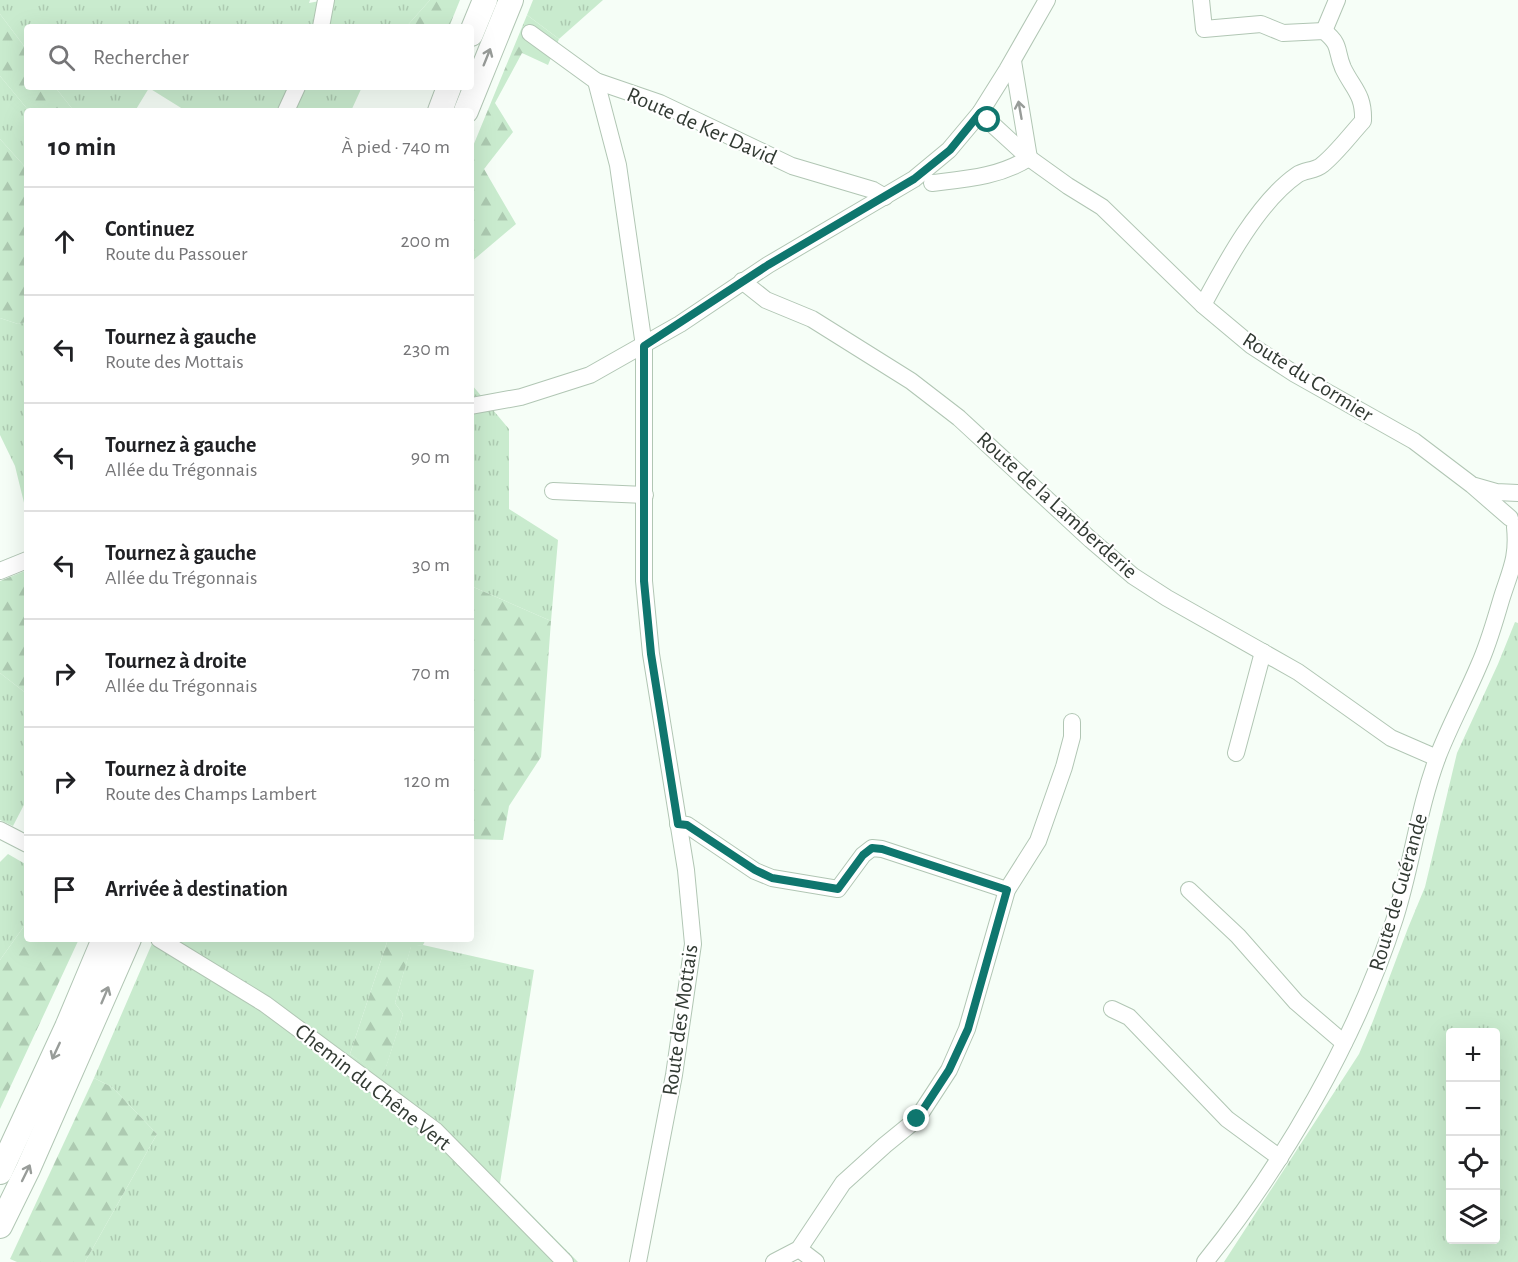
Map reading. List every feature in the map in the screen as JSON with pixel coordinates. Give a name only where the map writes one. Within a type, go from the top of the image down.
[{"type":"highway","points":[[474,27],[485,0]]},
{"type":"highway","points":[[467,108],[511,0]]},
{"type":"highway","points":[[441,108],[448,90]]},
{"type":"highway","points":[[0,1172],[67,1027],[103,942]]},
{"type":"highway","points":[[0,1226],[61,1095],[128,942]]},
{"type":"street","points":[[322,24],[326,0]]},
{"type":"street","points":[[474,405],[521,397],[590,375],[644,346],[742,281],[914,179],[950,150],[980,113],[1013,61],[1047,0]]},
{"type":"street","points":[[1201,0],[1204,29],[1261,24],[1283,33],[1324,31],[1335,40],[1344,69],[1360,96],[1363,121],[1321,166],[1298,174],[1276,195],[1236,246],[1203,305]]},
{"type":"street","points":[[1324,31],[1337,0]]},
{"type":"street","name":"Route de Ker David","points":[[530,33],[596,81],[660,103],[792,166],[873,190],[885,197]]},
{"type":"street","points":[[932,183],[975,178],[1005,171],[1029,158],[1013,61]]},
{"type":"street","name":"Route des Mottais","points":[[596,81],[618,165],[644,346],[644,581],[651,654],[686,870],[693,944],[674,1075],[638,1262]]},
{"type":"street","points":[[287,108],[296,90]]},
{"type":"street","name":"Route du Cormier","points":[[980,113],[1029,158],[1102,207],[1203,305],[1252,346],[1294,374],[1414,441],[1472,485],[1514,525]]},
{"type":"street","name":"Route de la Lamberderie","points":[[742,281],[766,300],[812,319],[911,381],[959,418],[1133,576],[1167,598],[1298,672],[1391,738],[1437,758]]},
{"type":"street","points":[[1472,485],[1496,492],[1518,494]]},
{"type":"street","points":[[553,491],[645,495]]},
{"type":"street","name":"Route de Guérande","points":[[1205,1262],[1235,1225],[1280,1158],[1344,1043],[1362,1004],[1389,936],[1406,882],[1437,758],[1487,646],[1516,562],[1511,504],[1518,494]]},
{"type":"street","points":[[0,571],[24,561]]},
{"type":"street","points":[[1236,753],[1263,652]]},
{"type":"street","points":[[774,1262],[799,1249],[843,1183],[917,1119],[949,1070],[968,1029],[1007,890],[1038,841],[1067,757],[1072,737],[1072,722]]},
{"type":"street","points":[[678,824],[687,825],[755,870],[772,878],[838,889],[863,855],[872,848],[882,849],[1007,890]]},
{"type":"street","points":[[0,830],[24,842]]},
{"type":"street","points":[[1189,890],[1238,936],[1296,1002],[1344,1043]]},
{"type":"street","name":"Chemin du Chêne Vert","points":[[164,942],[265,1004],[333,1057],[395,1099],[436,1131],[565,1262]]},
{"type":"street","points":[[1112,1010],[1129,1017],[1227,1119],[1280,1158]]},
{"type":"street","points":[[799,1249],[816,1262]]},
{"type":"green space","points":[[0,0],[310,0],[309,3],[325,0],[430,0],[409,24],[24,24],[24,46],[0,14]]},
{"type":"green space","points":[[430,0],[460,0],[450,24],[409,24]]},
{"type":"green space","points":[[533,0],[603,0],[559,39],[527,15]]},
{"type":"green space","points":[[0,14],[24,46],[24,90],[57,90],[72,108],[27,108],[0,76]]},
{"type":"green space","points":[[527,15],[559,39],[548,65],[522,53],[495,103],[513,132],[484,169],[516,224],[474,259],[474,144]]},
{"type":"green space","points":[[0,76],[27,108],[24,108],[24,166],[0,139]]},
{"type":"green space","points":[[57,90],[148,90],[137,108],[72,108]]},
{"type":"green space","points":[[152,90],[361,90],[352,108],[181,108]]},
{"type":"green space","points":[[0,139],[24,166],[24,323],[18,324],[0,318]]},
{"type":"green space","points":[[0,318],[18,324],[24,323],[24,503],[15,466],[0,435]]},
{"type":"green space","points":[[474,387],[509,429],[509,509],[558,540],[551,621],[474,587]]},
{"type":"green space","points":[[24,571],[24,692],[0,673],[0,581]]},
{"type":"green space","points":[[474,587],[551,621],[541,757],[509,806],[503,840],[474,839]]},
{"type":"green space","points":[[1515,622],[1518,623],[1518,1262],[1224,1262],[1359,1054],[1425,887],[1457,753]]},
{"type":"green space","points":[[0,673],[24,692],[24,805],[13,826],[0,820]]},
{"type":"green space","points":[[8,854],[24,863],[24,926],[0,960],[0,862]]},
{"type":"green space","points":[[24,926],[24,942],[78,942],[0,1109],[0,960]]},
{"type":"green space","points":[[153,942],[387,942],[350,1054],[383,1076],[403,1014],[395,1003],[411,946],[423,945],[534,970],[500,1183],[578,1262],[85,1262],[157,1134],[112,1087],[94,1078]]},
{"type":"green space","points":[[387,942],[424,942],[423,945],[411,947],[395,1003],[403,1014],[383,1077],[350,1054]]},
{"type":"green space","points":[[94,1078],[112,1087],[157,1134],[85,1262],[17,1262],[10,1259]]},
{"type":"route","points":[[917,1119],[949,1070],[968,1029],[1007,890],[882,849],[872,848],[863,855],[838,889],[772,878],[755,870],[722,846],[687,825],[678,824],[651,654],[644,581],[644,346],[742,281],[914,179],[950,150],[980,113],[988,120]]}]
